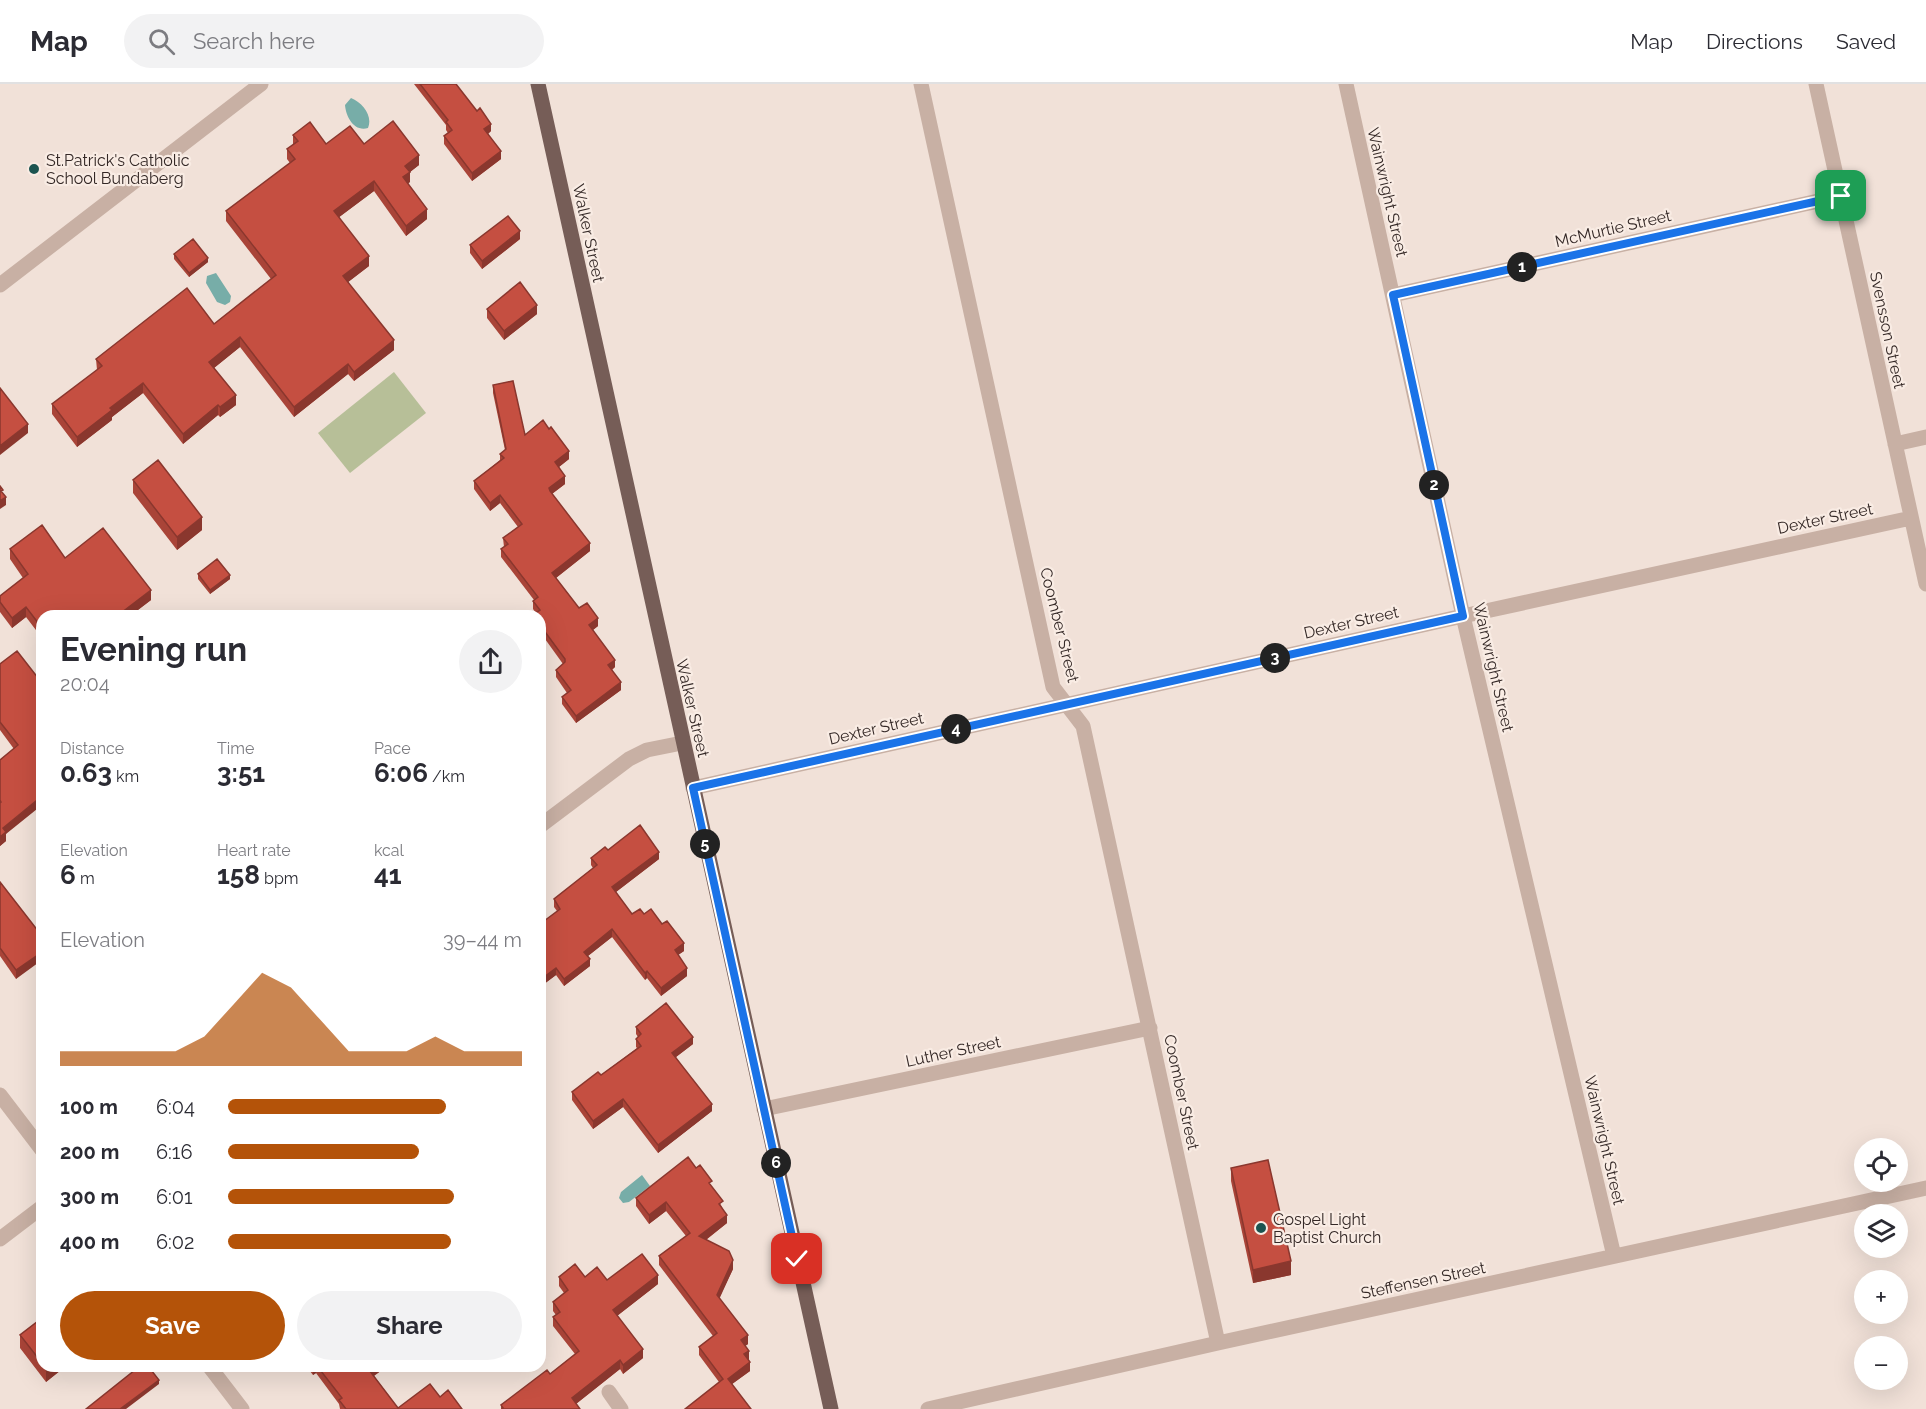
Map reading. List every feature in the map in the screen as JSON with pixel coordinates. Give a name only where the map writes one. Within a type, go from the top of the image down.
[{"type":"main road","name":"Walker Street","points":[[538,84],[831,1409]]},
{"type":"street","points":[[0,285],[261,84]]},
{"type":"street","name":"Coomber Street","points":[[921,84],[1053,687],[1083,726],[1218,1343]]},
{"type":"street","name":"Wainwright Street","points":[[1346,84],[1463,616],[1614,1256]]},
{"type":"street","name":"Svensson Street","points":[[1816,84],[1926,584]]},
{"type":"street","name":"McMurtie Street","points":[[1393,295],[1841,196]]},
{"type":"street","points":[[1895,444],[1926,437]]},
{"type":"street","name":"Dexter Street","points":[[693,788],[1911,518]]},
{"type":"street","points":[[546,821],[629,759],[647,750],[682,743]]},
{"type":"street","name":"Luther Street","points":[[764,1109],[1150,1028]]},
{"type":"street","points":[[0,1095],[36,1142]]},
{"type":"street","name":"Steffensen Street","points":[[928,1409],[1926,1188]]},
{"type":"street","points":[[0,1239],[36,1212]]},
{"type":"street","points":[[214,1372],[242,1409]]},
{"type":"street","points":[[609,1392],[621,1409]]},
{"type":"green space","points":[[394,372],[426,413],[350,473],[318,433]]},
{"type":"water","points":[[351,98],[366,110],[369,119],[368,128],[359,128],[349,119],[345,105]]},
{"type":"water","points":[[216,273],[231,296],[230,302],[225,305],[217,302],[206,283],[207,276]]},
{"type":"water","points":[[642,1175],[650,1186],[629,1202],[623,1203],[619,1198],[621,1192]]},
{"type":"building","points":[[420,84],[456,84],[477,111],[480,108],[491,124],[484,129],[501,151],[472,173],[444,136],[452,130],[446,122],[448,120]]},
{"type":"building","points":[[393,121],[419,155],[405,166],[410,172],[403,177],[427,209],[406,226],[374,181],[334,211],[369,256],[343,276],[394,340],[354,372],[348,364],[294,407],[240,337],[209,362],[236,395],[220,407],[218,405],[183,434],[143,383],[77,437],[52,404],[102,366],[96,359],[187,288],[214,324],[276,275],[226,211],[295,159],[287,149],[298,141],[293,135],[310,122],[326,144],[350,126],[364,144]]},
{"type":"building","points":[[508,216],[520,231],[482,261],[470,245]]},
{"type":"building","points":[[193,239],[208,258],[189,273],[174,254]]},
{"type":"building","points":[[520,282],[537,305],[504,331],[487,309]]},
{"type":"building","points":[[513,381],[525,435],[543,420],[569,451],[555,462],[565,476],[549,488],[590,543],[552,573],[579,608],[587,603],[598,618],[589,625],[615,660],[608,665],[621,682],[576,716],[562,697],[571,690],[556,670],[565,662],[565,659],[546,633],[546,610],[540,610],[533,601],[538,597],[501,549],[508,544],[503,538],[522,524],[500,495],[490,503],[474,481],[504,458],[500,454],[506,449],[493,385]]},
{"type":"building","points":[[0,388],[28,424],[0,446]]},
{"type":"building","points":[[158,460],[202,517],[177,537],[133,480]]},
{"type":"building","points":[[0,486],[6,497],[0,501]]},
{"type":"building","points":[[42,525],[65,558],[103,528],[151,590],[125,610],[36,610],[36,620],[26,607],[12,618],[0,602],[0,596],[28,574],[10,549]]},
{"type":"building","points":[[217,559],[230,575],[210,590],[198,574]]},
{"type":"building","points":[[17,651],[36,675],[36,801],[3,828],[6,832],[0,837],[0,760],[18,745],[0,722],[0,664]]},
{"type":"building","points":[[640,825],[659,852],[612,887],[632,914],[640,909],[644,914],[651,909],[662,924],[667,921],[684,943],[675,950],[687,968],[661,988],[647,971],[645,973],[612,929],[584,952],[590,959],[564,979],[556,968],[546,976],[546,920],[560,909],[554,899],[597,865],[591,858],[605,847],[608,850]]},
{"type":"building","points":[[0,882],[36,928],[36,956],[16,970],[0,948]]},
{"type":"building","points":[[666,1003],[693,1037],[672,1053],[712,1104],[658,1145],[623,1099],[593,1121],[572,1092],[598,1072],[601,1075],[641,1046],[636,1039],[641,1034],[636,1027]]},
{"type":"building","points":[[688,1157],[696,1168],[700,1165],[712,1181],[709,1183],[723,1201],[719,1204],[727,1215],[699,1236],[729,1251],[733,1260],[717,1295],[748,1335],[741,1340],[749,1351],[744,1354],[750,1362],[728,1379],[751,1409],[685,1409],[723,1379],[699,1347],[717,1333],[659,1256],[690,1233],[666,1202],[649,1215],[636,1198]]},
{"type":"building","name":"Gospel Light Baptist Church","points":[[1268,1160],[1291,1261],[1253,1270],[1231,1168]]},
{"type":"building","points":[[642,1254],[658,1275],[613,1310],[643,1349],[623,1365],[620,1360],[572,1398],[580,1409],[502,1409],[501,1405],[547,1370],[550,1374],[579,1351],[553,1317],[560,1312],[553,1302],[568,1290],[559,1277],[575,1264],[585,1277],[597,1267],[607,1280]]},
{"type":"building","points":[[36,1323],[36,1355],[20,1335]]},
{"type":"building","points":[[132,1372],[153,1372],[159,1380],[120,1409],[86,1409]]},
{"type":"building","points":[[322,1372],[371,1372],[398,1408],[430,1384],[440,1397],[448,1390],[462,1409],[346,1409],[339,1400],[342,1398]]},
{"type":"place","name":"St.Patrick's Catholic School Bundaberg","points":[[34,169]]},
{"type":"place","name":"Gospel Light Baptist Church","points":[[1261,1228]]},
{"type":"route","points":[[797,1259],[693,788],[1463,616],[1393,295],[1841,196]]}]
